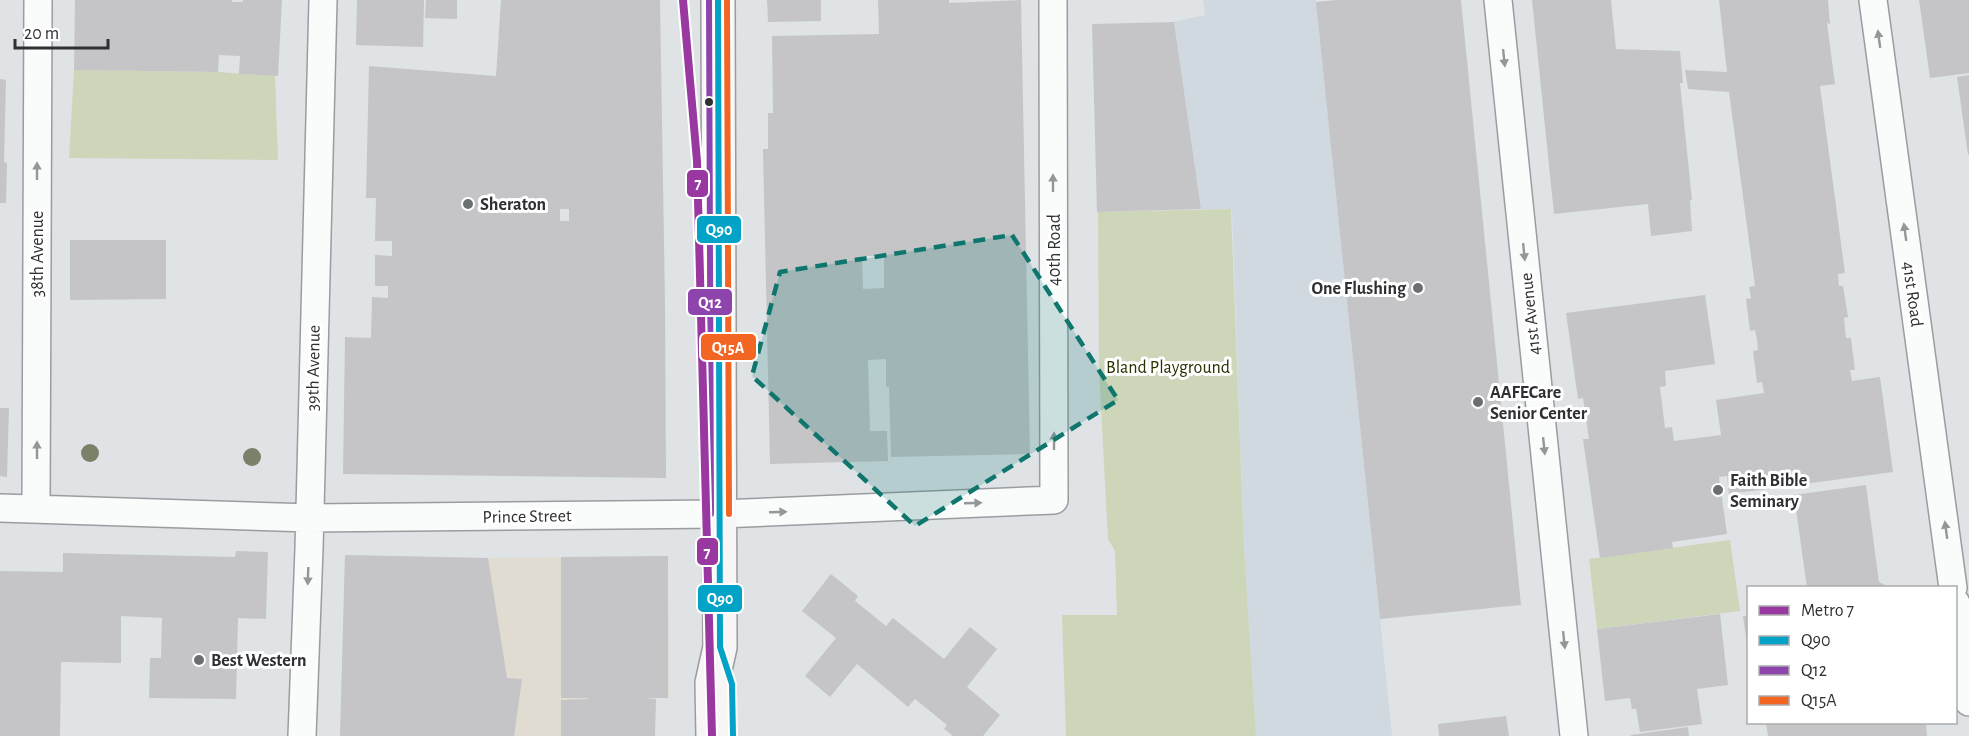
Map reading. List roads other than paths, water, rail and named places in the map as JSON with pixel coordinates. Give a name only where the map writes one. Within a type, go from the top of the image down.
[{"type":"main road","points":[[713,736],[712,683],[720,647],[718,0]]},
{"type":"main road","points":[[720,647],[732,684],[733,736]]},
{"type":"street","name":"38th Avenue","points":[[36,508],[38,0]]},
{"type":"street","name":"39th Avenue","points":[[302,736],[323,0]]},
{"type":"street","name":"40th Road","points":[[1053,0],[1054,500]]},
{"type":"street","name":"41st Avenue","points":[[1498,0],[1574,736]]},
{"type":"street","name":"41st Road","points":[[1874,0],[1953,586]]},
{"type":"street","name":"Prince Street","points":[[0,508],[310,518],[720,514],[1054,500]]},
{"type":"street","points":[[1957,611],[1969,702]]},
{"type":"metro line","name":"7","points":[[683,0],[697,161],[712,736]]},
{"type":"place","name":"Sheraton","points":[[468,204]]},
{"type":"place","name":"One Flushing","points":[[1418,288]]},
{"type":"place","name":"AAFECare Senior Center","points":[[1478,402]]},
{"type":"place","name":"Faith Bible Seminary","points":[[1718,490]]},
{"type":"place","name":"Best Western","points":[[199,660]]},
{"type":"park label","name":"Bland Playground","points":[[1168,367]]}]
